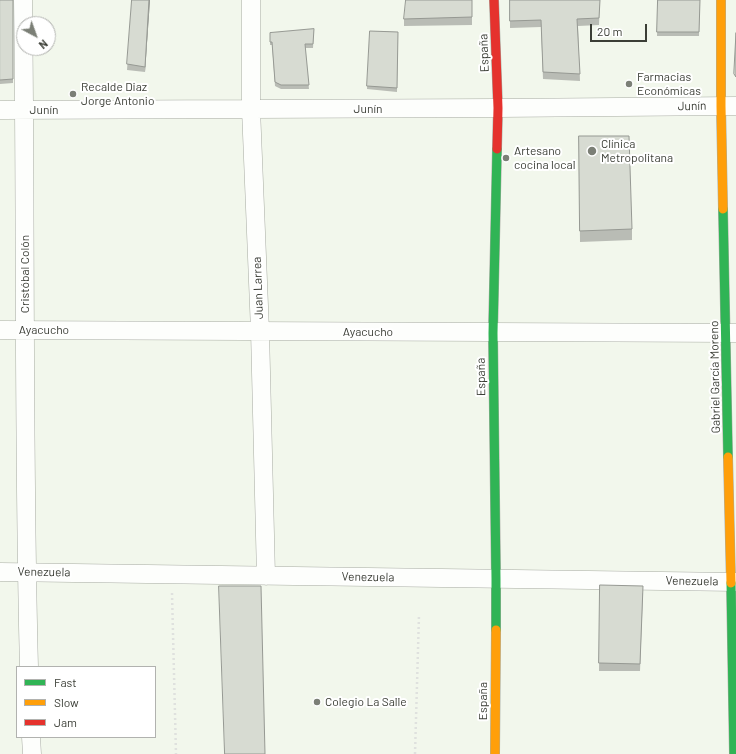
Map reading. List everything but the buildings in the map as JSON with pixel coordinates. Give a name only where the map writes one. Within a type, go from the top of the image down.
[{"type":"street","name":"Cristóbal Colón","points":[[23,0],[26,572],[29,666]]},
{"type":"street","name":"Juan Larrea","points":[[251,0],[251,109],[260,331],[266,576]]},
{"type":"street","name":"España","points":[[494,0],[498,108],[493,333],[496,579],[495,754]]},
{"type":"street","name":"Gabriel García Moreno","points":[[720,0],[729,106],[734,582],[734,754]]},
{"type":"street","name":"Junín","points":[[0,110],[729,106]]},
{"type":"street","name":"Ayacucho","points":[[0,330],[731,333]]},
{"type":"street","name":"Venezuela","points":[[0,572],[734,582]]},
{"type":"street","points":[[32,738],[32,754]]},
{"type":"path","points":[[172,574],[176,754]]},
{"type":"path","points":[[415,754],[419,615]]},
{"type":"traffic: fast","points":[[496,630],[493,333],[497,149]]},
{"type":"traffic: fast","points":[[723,209],[728,457]]},
{"type":"traffic: fast","points":[[731,583],[734,754]]},
{"type":"traffic: slow","points":[[721,0],[723,209]]},
{"type":"traffic: slow","points":[[728,457],[731,583]]},
{"type":"traffic: slow","points":[[495,754],[496,630]]},
{"type":"traffic: jam","points":[[494,0],[498,108],[497,149]]},
{"type":"place","name":"Farmacias Económicas","points":[[629,84]]},
{"type":"place","name":"Recalde Diaz Jorge Antonio","points":[[73,94]]},
{"type":"place","name":"Clínica Metropolitana","points":[[592,151]]},
{"type":"place","name":"Artesano cocina local","points":[[506,158]]},
{"type":"place","name":"Colegio La Salle","points":[[317,702]]}]
